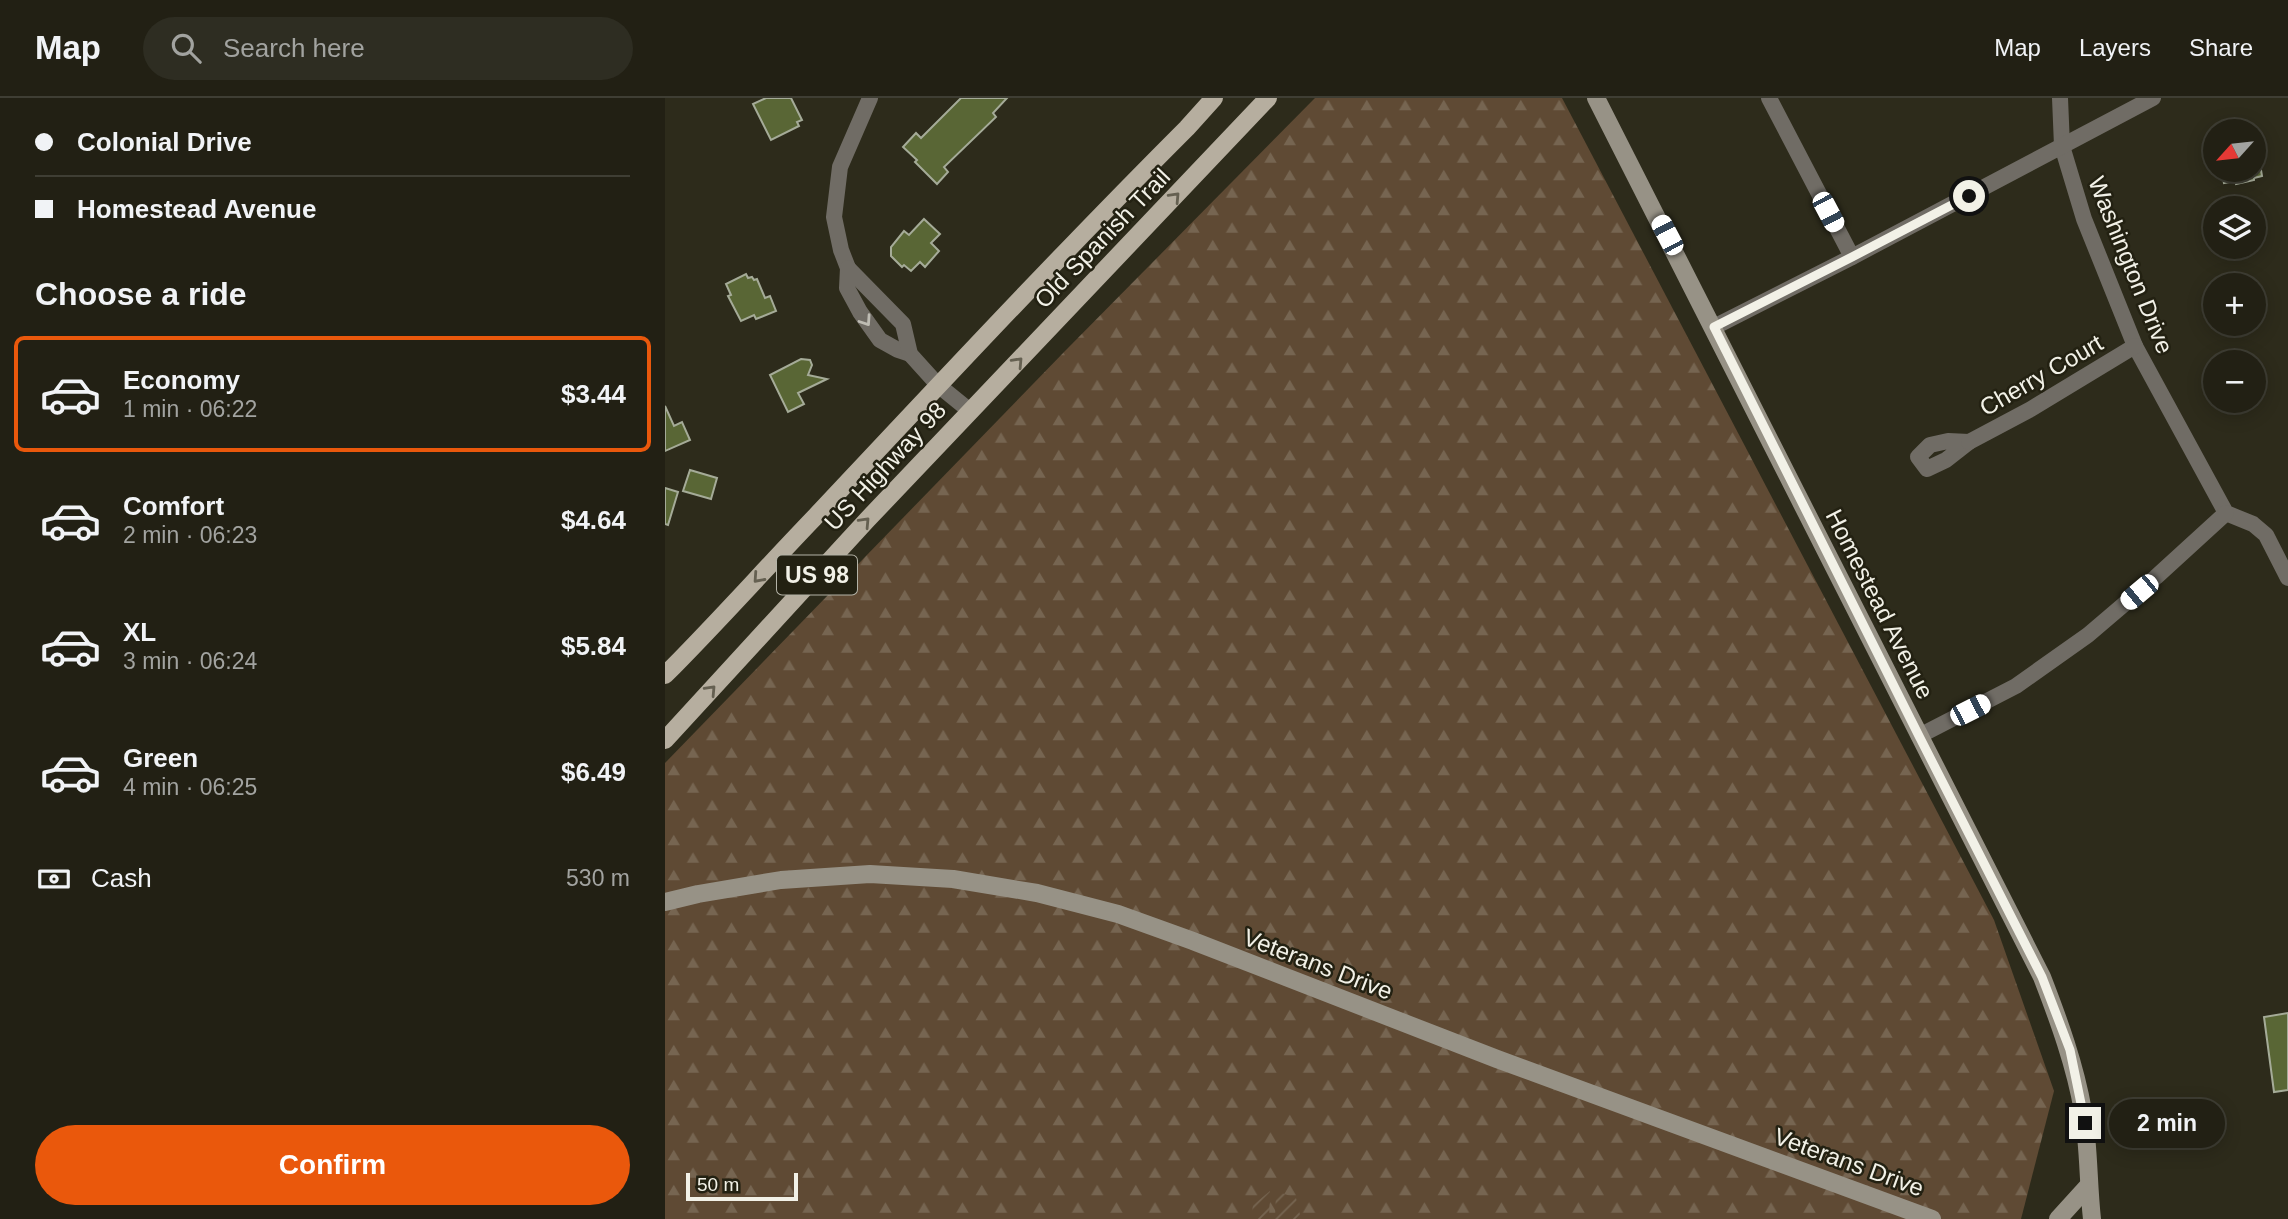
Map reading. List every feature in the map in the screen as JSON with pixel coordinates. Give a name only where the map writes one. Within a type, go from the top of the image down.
[{"type":"main road","name":"Old Spanish Trail","points":[[939,385],[1214,98]]},
{"type":"main road","name":"Old Spanish Trail","points":[[970,411],[1268,98]]},
{"type":"main road","name":"US Highway 98","points":[[665,676],[939,385]]},
{"type":"main road","name":"US Highway 98","points":[[665,740],[970,411]]},
{"type":"street","points":[[870,98],[840,167],[834,217],[841,250],[848,268],[902,324],[911,354],[939,385],[970,411]]},
{"type":"street","name":"Homestead Avenue","points":[[1596,98],[2042,977],[2070,1050],[2083,1108],[2092,1219]]},
{"type":"street","points":[[1769,98],[1852,257]]},
{"type":"street","name":"Washington Drive","points":[[2060,98],[2062,146],[2084,219],[2135,346],[2226,513]]},
{"type":"street","points":[[1714,327],[2153,98]]},
{"type":"street","points":[[848,268],[847,288],[869,326],[887,345],[911,354]]},
{"type":"street","name":"Cherry Court","points":[[1969,442],[2031,409],[2135,346]]},
{"type":"street","points":[[1919,736],[2016,686],[2088,635],[2226,513],[2253,524],[2266,535],[2288,578]]},
{"type":"street","name":"Veterans Drive","points":[[665,902],[781,880],[870,874],[953,878],[1037,893],[1118,914],[1193,941],[1497,1059],[1932,1219]]},
{"type":"street","points":[[2058,1219],[2088,1186]]},
{"type":"green space","points":[[1315,98],[1562,98],[1994,920],[2054,1091],[2021,1219],[665,1219],[665,763]]},
{"type":"green space","points":[[1270,1191],[1269,1219],[1251,1219],[1253,1205]]},
{"type":"green space","points":[[1276,1191],[1296,1198],[1301,1219],[1275,1219]]},
{"type":"building","points":[[766,98],[791,98],[802,120],[797,122],[799,126],[771,140],[753,104]]},
{"type":"building","points":[[961,98],[1007,98],[993,113],[996,117],[944,167],[948,172],[937,184],[903,147],[916,133],[921,138]]},
{"type":"building","points":[[924,219],[940,234],[931,243],[939,251],[925,267],[920,262],[911,271],[904,265],[902,267],[891,256],[891,247],[904,231],[909,235]]},
{"type":"building","points":[[746,274],[748,278],[757,279],[765,298],[770,296],[776,311],[756,319],[754,315],[741,321],[728,296],[731,295],[726,284]]},
{"type":"building","points":[[801,359],[810,360],[812,365],[808,375],[827,379],[798,393],[804,404],[788,412],[770,375]]},
{"type":"building","points":[[665,406],[674,426],[682,422],[690,440],[665,451]]},
{"type":"building","points":[[690,470],[717,478],[711,499],[683,491]]},
{"type":"building","points":[[665,488],[678,492],[668,525],[665,524]]},
{"type":"building","points":[[2288,1013],[2288,1090],[2274,1092],[2264,1017]]},
{"type":"route","points":[[1969,196],[1714,327],[2042,977],[2070,1050],[2085,1123]]}]
